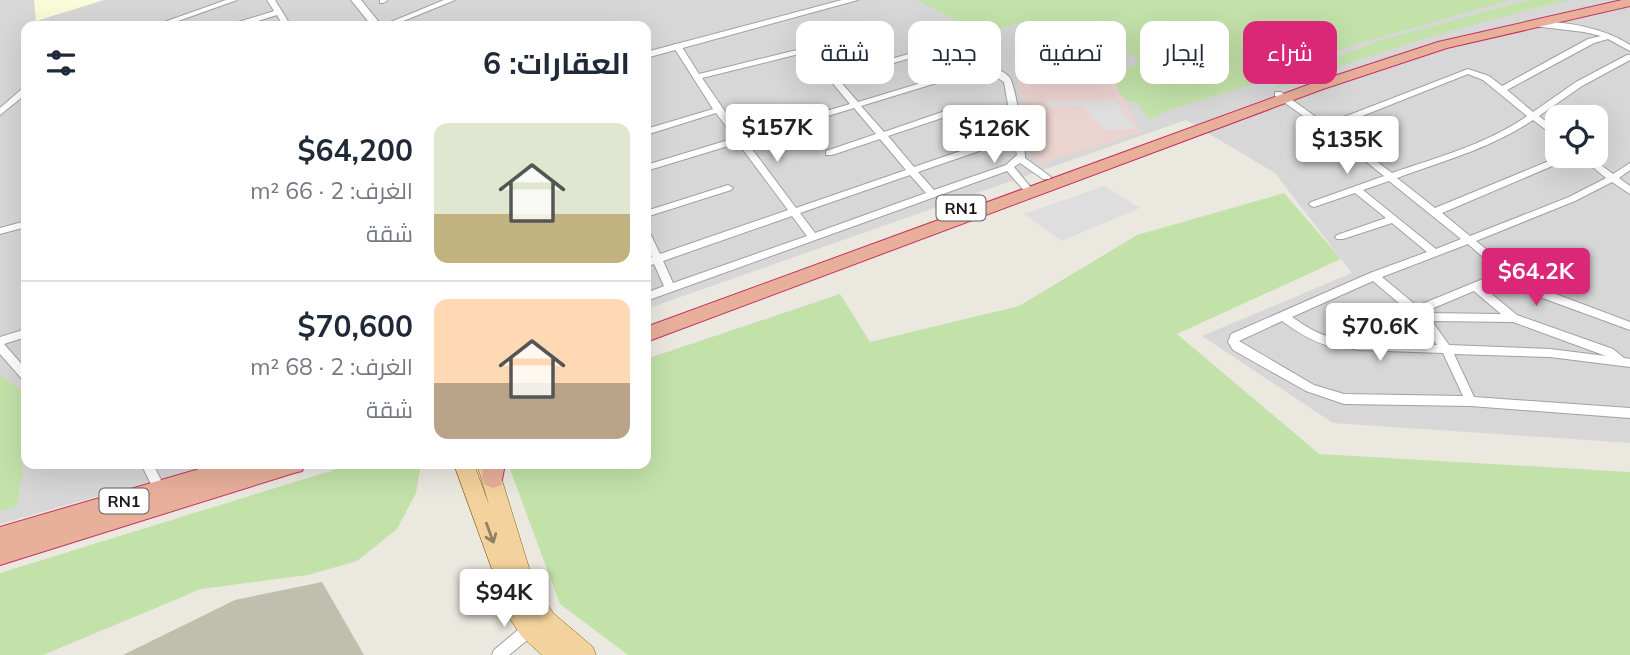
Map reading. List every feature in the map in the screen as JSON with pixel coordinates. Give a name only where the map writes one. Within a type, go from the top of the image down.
[{"type":"highway","name":"RN1","points":[[651,333],[1027,189],[1046,177],[1471,30],[1597,0]]},
{"type":"highway","name":"RN1","points":[[651,321],[1281,96],[1443,45],[1627,3]]},
{"type":"highway","name":"RN1","points":[[0,554],[234,469]]},
{"type":"highway","name":"RN1","points":[[0,538],[274,469]]},
{"type":"main road","points":[[466,469],[518,611],[530,629],[559,655]]},
{"type":"main road","points":[[491,469],[512,548],[535,607],[543,618],[586,655]]},
{"type":"street","points":[[171,20],[233,0]]},
{"type":"street","points":[[271,0],[284,21]]},
{"type":"street","points":[[356,0],[373,21]]},
{"type":"street","points":[[398,21],[452,0]]},
{"type":"street","points":[[651,54],[853,0]]},
{"type":"street","points":[[251,21],[279,12]]},
{"type":"street","points":[[1534,24],[1593,30],[1611,36],[1629,48]]},
{"type":"street","points":[[1628,35],[1629,48]]},
{"type":"street","points":[[1502,90],[1591,41],[1611,36]]},
{"type":"street","points":[[677,46],[718,110],[812,236]]},
{"type":"street","points":[[696,77],[796,52]]},
{"type":"street","points":[[1314,204],[1475,146],[1534,117],[1579,84],[1630,57]]},
{"type":"street","points":[[1325,127],[1462,72],[1476,72],[1545,126]]},
{"type":"street","points":[[1001,76],[1006,79],[1019,134],[1021,159],[1046,177]]},
{"type":"street","points":[[838,84],[931,194]]},
{"type":"street","points":[[651,167],[927,84]]},
{"type":"street","points":[[0,112],[21,94]]},
{"type":"street","points":[[1281,96],[1391,176],[1508,273],[1554,300],[1630,326]]},
{"type":"street","points":[[651,130],[718,110]]},
{"type":"street","points":[[829,153],[951,112]]},
{"type":"street","points":[[670,288],[651,261],[1019,134]]},
{"type":"street","points":[[651,295],[1009,167],[1021,159]]},
{"type":"street","points":[[1435,212],[1545,166]]},
{"type":"street","points":[[1630,166],[1614,178],[1572,199],[1374,276],[1282,315],[1235,337],[1233,342],[1237,347],[1310,388],[1345,399],[1471,401],[1630,413]]},
{"type":"street","points":[[1009,167],[1027,189]]},
{"type":"street","points":[[1600,168],[1630,191]]},
{"type":"street","points":[[651,212],[728,188]]},
{"type":"street","points":[[1356,189],[1435,253]]},
{"type":"street","points":[[1340,237],[1394,219]]},
{"type":"street","points":[[0,231],[21,225]]},
{"type":"street","points":[[1351,343],[1348,338],[1351,335],[1419,313],[1508,273]]},
{"type":"street","points":[[1374,276],[1419,313],[1446,349],[1471,401]]},
{"type":"street","points":[[1475,286],[1514,318]]},
{"type":"street","points":[[1419,313],[1514,318],[1609,352],[1625,362]]},
{"type":"street","points":[[1282,315],[1322,341],[1335,345],[1351,343],[1550,353],[1625,362]]},
{"type":"street","points":[[0,341],[21,335]]},
{"type":"street","points":[[0,347],[21,370]]},
{"type":"street","points":[[154,469],[162,497]]},
{"type":"street","points":[[499,655],[530,629]]},
{"type":"shaded area","points":[[0,0],[1630,0],[1630,443],[1333,423],[1202,336],[1352,273],[1275,173],[1186,120],[651,307],[651,21],[21,21],[21,469],[194,469],[0,524]]},
{"type":"shaded area","points":[[34,0],[104,0],[36,21]]},
{"type":"shaded area","points":[[1018,84],[1114,84],[1142,132],[1037,165]]},
{"type":"shaded area","points":[[1115,101],[1137,129],[1105,130],[1082,106],[1046,107],[1045,102]]},
{"type":"shaded area","points":[[1104,186],[1140,208],[1062,241],[1024,214]]},
{"type":"shaded area","points":[[322,582],[364,655],[123,655],[235,600]]},
{"type":"green space","points":[[917,0],[1510,0],[1337,51],[1337,21],[1243,21],[1243,84],[1254,84],[1172,109],[1150,120],[1137,103],[1125,100],[1116,84],[1126,84],[1126,70],[1139,62],[1126,51],[1126,21],[1015,21],[1015,24],[1001,29],[1001,21],[958,21]]},
{"type":"green space","points":[[1529,0],[1569,0],[1422,40],[1337,67],[1337,58],[1378,41]]},
{"type":"green space","points":[[1284,193],[1341,259],[1177,334],[1319,454],[1630,472],[1630,655],[628,655],[560,604],[510,469],[651,469],[651,357],[840,294],[870,342],[1019,306],[1137,235]]},
{"type":"green space","points":[[0,374],[21,391],[23,469],[17,506],[0,511]]},
{"type":"green space","points":[[337,469],[420,469],[416,493],[397,529],[357,561],[308,575],[201,589],[43,655],[0,655],[0,573]]}]
